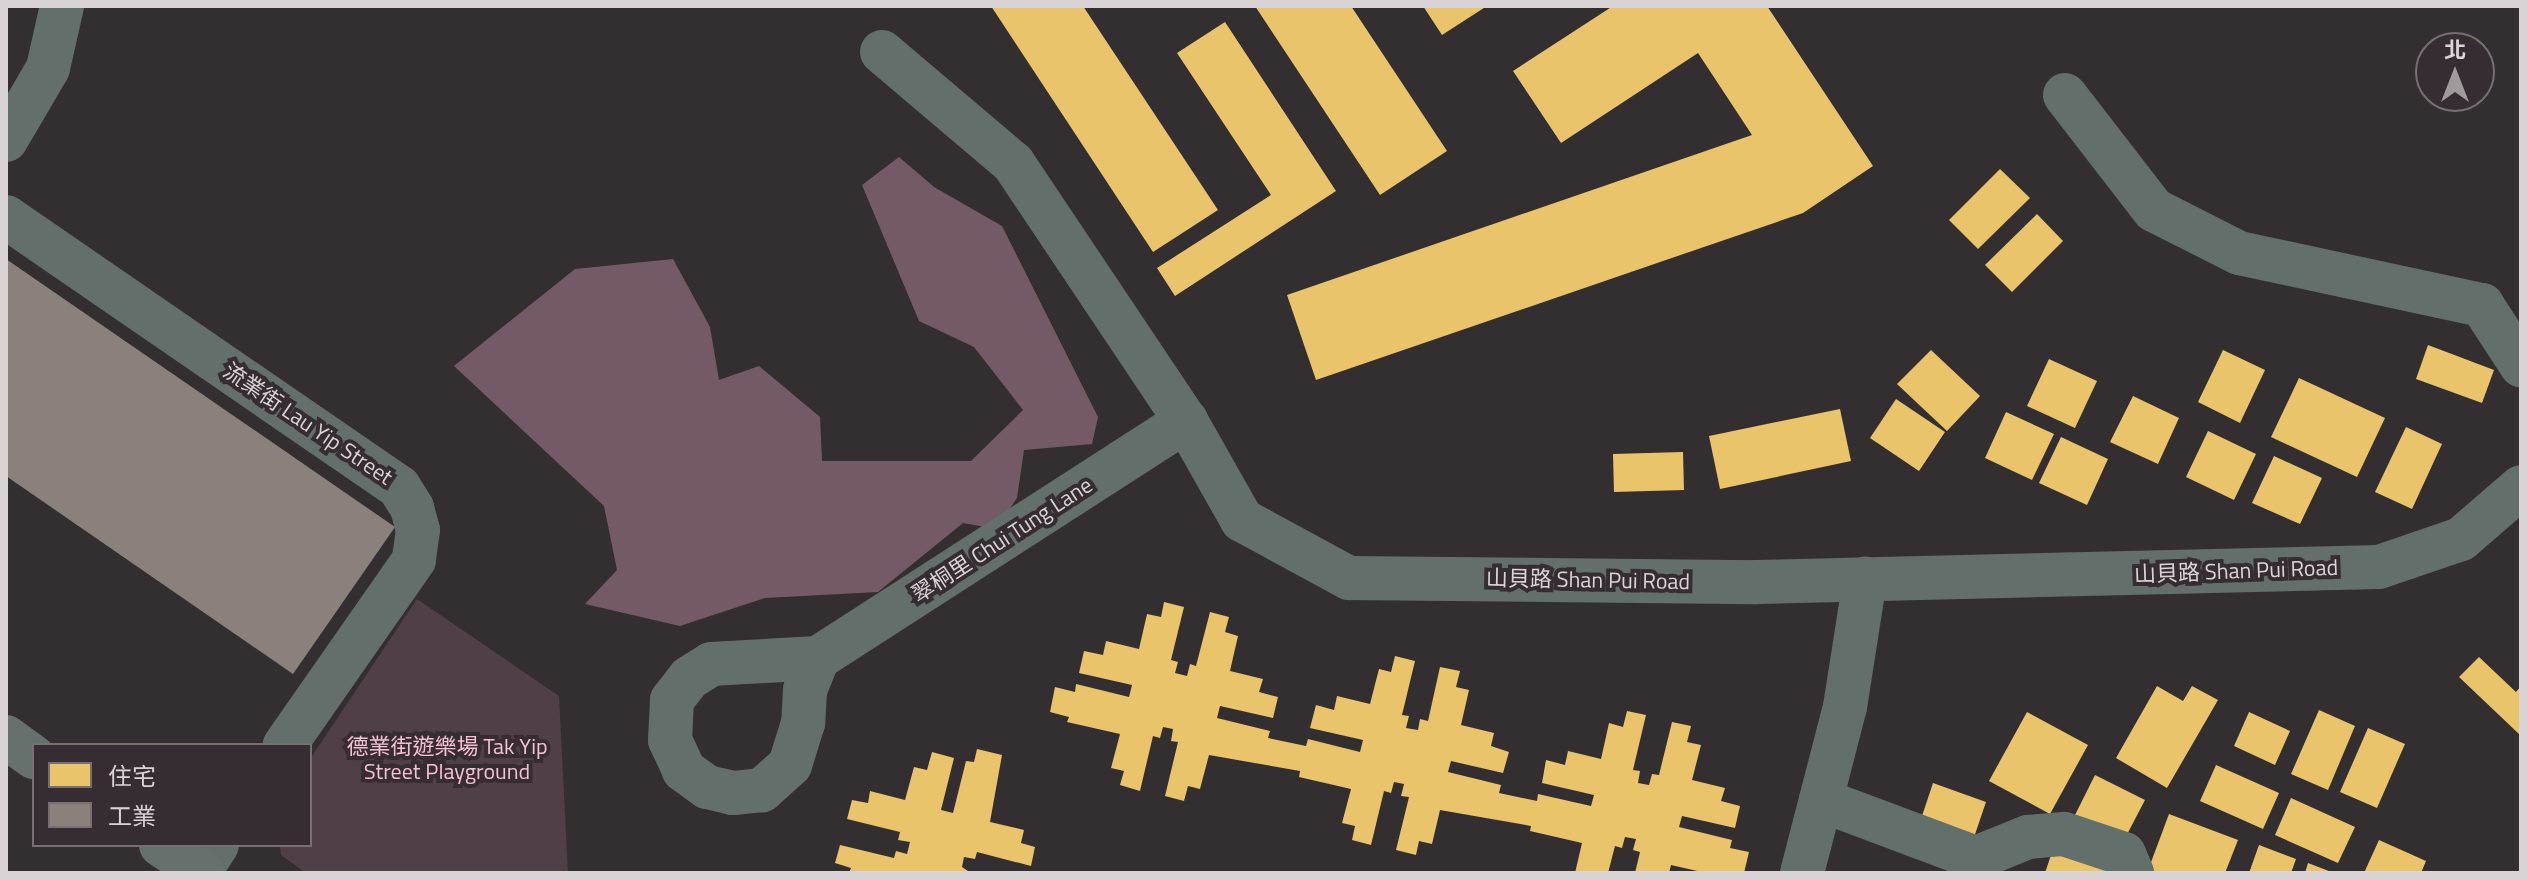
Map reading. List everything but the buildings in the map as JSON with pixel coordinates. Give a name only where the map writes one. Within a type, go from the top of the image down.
[{"type":"street","points":[[6,140],[48,68],[62,6]]},
{"type":"street","name":"山貝路 Shan Pui Road","points":[[882,52],[1013,163],[1186,421],[1242,520],[1349,578],[1865,579],[2379,567],[2461,539],[2521,487]]},
{"type":"street","points":[[2065,95],[2154,210],[2239,253],[2482,305],[2521,365]]},
{"type":"street","name":"流業街 Lau Yip Street","points":[[6,217],[399,487],[412,508],[418,530],[414,560],[286,743]]},
{"type":"street","name":"翠桐里 Chui Tung Lane","points":[[818,658],[1186,421]]},
{"type":"street","points":[[1802,873],[1845,707],[1865,579]]},
{"type":"street","points":[[6,737],[32,756]]},
{"type":"street","points":[[1821,800],[1976,858],[2028,837],[2064,834],[2124,854],[2132,873]]},
{"type":"street","points":[[166,847],[207,863]]},
{"type":"green space","name":"德業街遊樂場 Tak Yip Street Playground","points":[[417,599],[559,696],[568,873],[306,873],[281,855],[280,847],[312,847],[312,756]]},
{"type":"shaded area","points":[[899,157],[934,187],[1002,226],[1098,417],[1092,444],[1024,450],[1017,498],[996,529],[963,523],[878,592],[765,598],[680,626],[585,604],[617,570],[604,506],[454,366],[575,269],[673,259],[710,327],[719,380],[759,366],[820,417],[822,461],[971,461],[1023,410],[974,347],[919,321],[862,185]]}]
